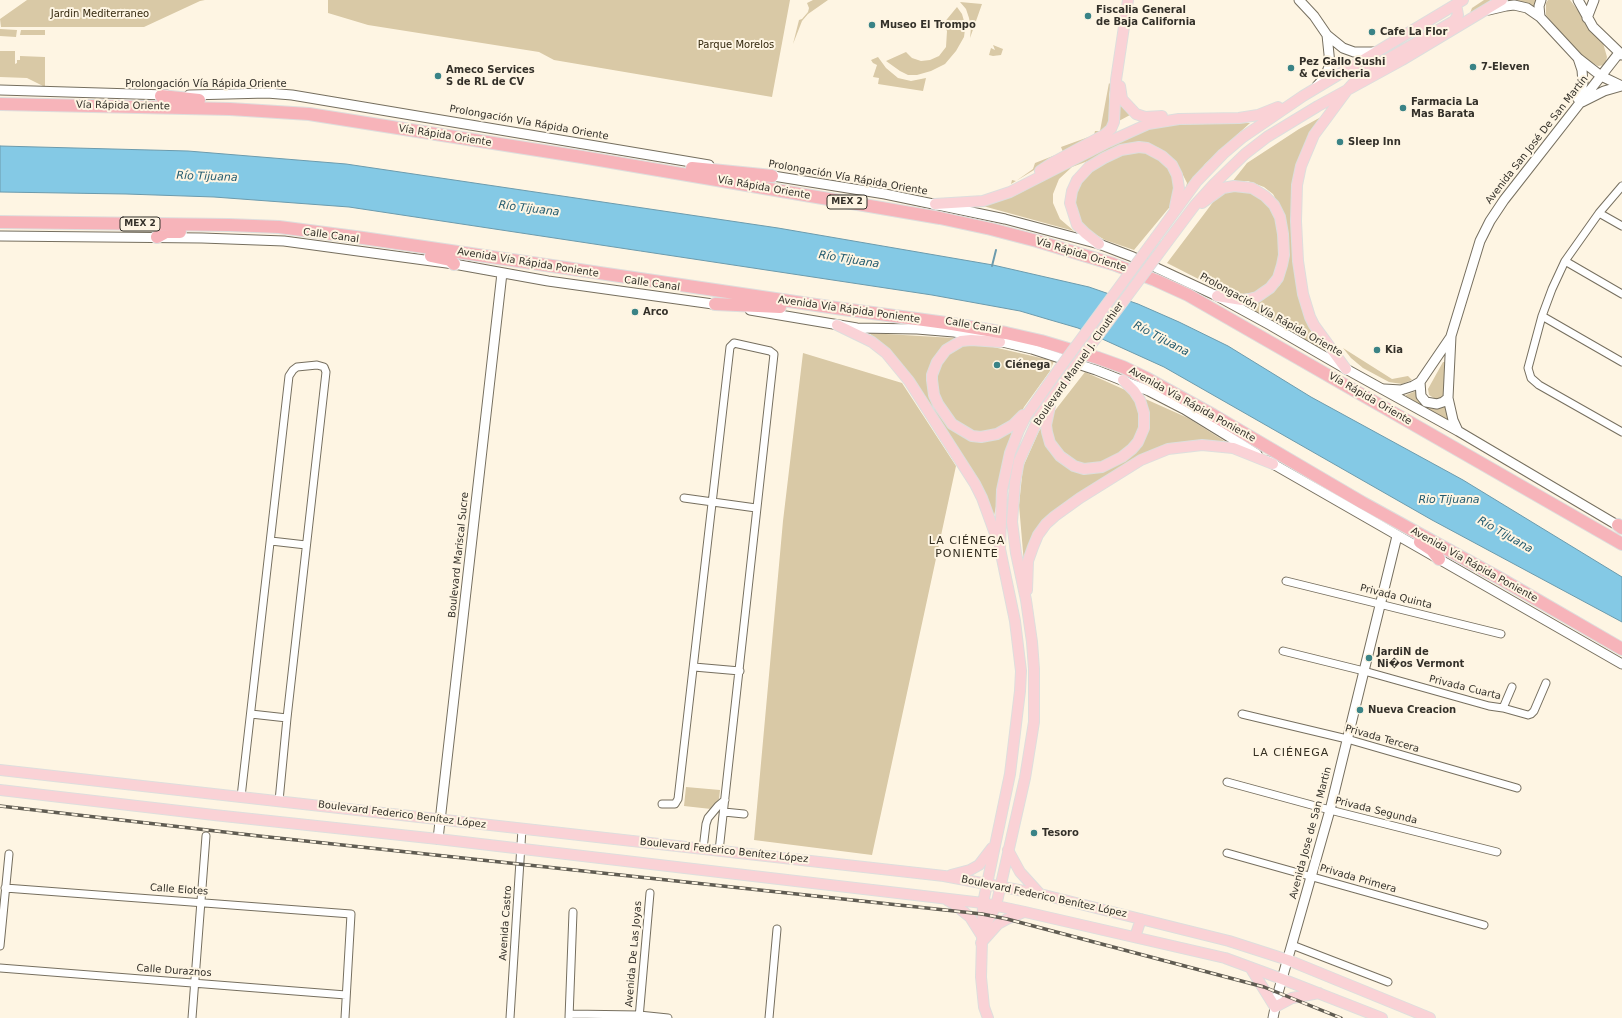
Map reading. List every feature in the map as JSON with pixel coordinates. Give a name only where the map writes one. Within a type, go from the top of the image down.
[{"type":"highway","points":[[161,96],[185,100],[277,105],[295,108],[309,114]]},
{"type":"highway","name":"Vía Rápida Oriente","points":[[0,104],[230,109],[309,114],[582,157],[940,218],[1014,235],[1113,264],[1156,280],[1188,295],[1622,544]]},
{"type":"highway","points":[[582,157],[624,159],[696,169],[772,176]]},
{"type":"highway","name":"Avenida Vía Rápida Poniente","points":[[0,222],[279,227],[946,323],[1006,333],[1041,341],[1123,367],[1146,378],[1213,415],[1363,503],[1501,579],[1622,649]]},
{"type":"highway","points":[[157,237],[166,232],[267,231],[279,227]]},
{"type":"highway","points":[[363,238],[377,246],[444,258],[450,260],[454,264]]},
{"type":"highway","points":[[715,304],[843,309]]},
{"type":"highway","points":[[1363,503],[1384,521],[1432,550],[1439,560]]},
{"type":"main road","points":[[1022,187],[1052,163],[1104,135],[1111,129],[1114,122],[1116,80],[1128,0]]},
{"type":"main road","points":[[1134,0],[1120,81],[1122,100],[1136,114],[1145,117],[1195,114],[1229,118]]},
{"type":"main road","points":[[1299,0],[1314,16],[1327,35],[1344,48],[1349,51],[1377,52]]},
{"type":"main road","name":"Boulevard Manuel J. Clouthier","points":[[982,936],[996,906],[1025,778],[1034,722],[1034,669],[1026,600],[1012,522],[1015,482],[1019,461],[1039,417],[1183,220],[1214,184],[1245,154],[1266,137],[1348,89],[1402,60],[1502,0]]},
{"type":"main road","points":[[1540,17],[1539,6],[1541,0]]},
{"type":"main road","points":[[1578,0],[1593,27],[1620,54]]},
{"type":"main road","points":[[1587,18],[1594,0]]},
{"type":"main road","points":[[1346,369],[1314,326],[1306,306],[1298,262],[1296,204],[1299,174],[1310,142],[1318,129],[1348,89],[1363,72],[1454,21],[1458,15],[1460,2]]},
{"type":"main road","name":"Boulevard Manuel J. Clouthier","points":[[988,1018],[981,991],[983,903],[1010,774],[1019,708],[1021,671],[1015,621],[1000,549],[1002,490],[1006,469],[1019,430],[1059,369],[1168,219],[1198,181],[1232,146],[1254,128],[1303,96],[1460,2]]},
{"type":"main road","points":[[1484,11],[1514,5],[1527,8],[1540,17],[1578,58],[1601,76],[1621,86]]},
{"type":"main road","points":[[1315,89],[1325,77],[1330,64],[1327,35]]},
{"type":"main road","name":"Avenida San José De San Martín","points":[[1458,431],[1450,412],[1448,398],[1451,336],[1480,241],[1490,221],[1504,200],[1576,106],[1620,54]]},
{"type":"main road","points":[[1576,106],[1583,83],[1582,70],[1578,58]]},
{"type":"main road","points":[[1576,106],[1600,93],[1621,86]]},
{"type":"main road","name":"Prolongación Vía Rápida Oriente","points":[[0,90],[161,96],[267,93],[292,95],[935,204],[1057,232],[1099,244],[1133,257],[1217,296],[1458,431],[1621,527]]},
{"type":"main road","points":[[935,204],[983,201],[996,198],[1022,187],[1108,142],[1148,124],[1179,119],[1229,118],[1258,115],[1303,96]]},
{"type":"main road","points":[[1099,244],[1077,225],[1071,209],[1072,191],[1077,180],[1089,167],[1121,150],[1139,147],[1147,148],[1162,156],[1172,165],[1177,175],[1179,188],[1176,204],[1168,219]]},
{"type":"main road","points":[[1183,220],[1223,188],[1234,186],[1247,187],[1259,192],[1270,200],[1278,212],[1283,234],[1284,255],[1280,272],[1274,284],[1264,292],[1249,299],[1242,300],[1217,296]]},
{"type":"main road","name":"Calle Canal","points":[[0,236],[157,237],[284,241],[454,264],[502,273],[715,304],[857,328],[917,329],[954,332],[1051,355],[1123,380],[1149,391],[1184,409],[1273,464],[1622,664]]},
{"type":"main road","name":"Boulevard Mariscal Sucre","points":[[438,839],[478,474],[502,273]]},
{"type":"main road","points":[[837,325],[872,342],[886,353],[910,381],[975,484],[982,498],[1000,549]]},
{"type":"main road","name":"Avenida San José De San Martín","points":[[1420,382],[1451,336]]},
{"type":"main road","points":[[1000,342],[971,340],[961,341],[946,350],[937,362],[932,374],[932,388],[938,404],[952,424],[972,436],[981,437],[997,434],[1006,430],[1036,402]]},
{"type":"main road","points":[[1054,397],[1046,425],[1050,442],[1054,449],[1063,459],[1074,466],[1084,469],[1102,467],[1132,450],[1138,442],[1144,428],[1144,413],[1140,400],[1134,391],[1123,380]]},
{"type":"main road","points":[[1381,388],[1401,390],[1414,386],[1420,382],[1421,396],[1426,402],[1437,404],[1448,398]]},
{"type":"main road","points":[[1026,600],[1028,561],[1038,535],[1046,524],[1080,498],[1141,460],[1168,449],[1202,445],[1233,448],[1273,464]]},
{"type":"main road","name":"Avenida Jose de San Martin","points":[[1273,1018],[1282,979],[1330,810],[1397,536]]},
{"type":"main road","name":"Boulevard Federico Benítez López","points":[[0,770],[279,800],[522,829],[944,876],[1040,894],[1229,941],[1288,960],[1430,1018]]},
{"type":"main road","name":"Boulevard Federico Benítez López","points":[[0,790],[438,839],[983,903],[1225,958],[1382,1018]]},
{"type":"main road","points":[[944,876],[961,874],[979,865],[995,845]]},
{"type":"main road","points":[[1008,850],[1020,872],[1040,894]]},
{"type":"main road","points":[[941,898],[954,904],[965,912],[975,924],[982,936],[998,924],[1025,912]]},
{"type":"main road","points":[[1135,937],[1141,919]]},
{"type":"main road","points":[[1250,967],[1275,1007],[1292,998],[1319,993]]},
{"type":"street","points":[[1622,186],[1599,213],[1565,261],[1542,316],[1528,363],[1528,372],[1531,378],[1539,385],[1622,432]]},
{"type":"street","points":[[1599,213],[1622,226]]},
{"type":"street","points":[[1565,261],[1622,294]]},
{"type":"street","points":[[1542,316],[1622,362]]},
{"type":"street","points":[[662,804],[674,804],[678,799],[730,347],[734,343],[770,351],[774,354],[719,851]]},
{"type":"street","points":[[241,797],[289,376],[297,367],[317,365],[324,367],[326,372],[279,800]]},
{"type":"street","points":[[684,498],[756,508]]},
{"type":"street","points":[[271,541],[306,545]]},
{"type":"street","name":"Privada Quinta","points":[[1286,581],[1501,634]]},
{"type":"street","name":"Privada Cuarta","points":[[1283,651],[1364,671],[1489,706],[1503,708],[1512,686]]},
{"type":"street","points":[[694,667],[740,671]]},
{"type":"street","points":[[1503,708],[1528,715],[1531,714],[1534,711],[1546,683]]},
{"type":"street","points":[[251,714],[287,718]]},
{"type":"street","name":"Privada Tercera","points":[[1242,714],[1347,740],[1517,788]]},
{"type":"street","name":"Privada Segunda","points":[[1227,782],[1330,810],[1497,852]]},
{"type":"street","points":[[703,849],[708,818],[725,800]]},
{"type":"street","points":[[724,812],[744,814]]},
{"type":"street","name":"Avenida Castro","points":[[510,1018],[522,829]]},
{"type":"street","points":[[192,1018],[206,836]]},
{"type":"street","name":"Privada Primera","points":[[1227,853],[1484,925]]},
{"type":"street","points":[[0,946],[9,854]]},
{"type":"street","name":"Calle Elotes","points":[[5,888],[351,914],[346,995]]},
{"type":"street","name":"Avenida De Las Joyas","points":[[639,1016],[650,893]]},
{"type":"street","points":[[573,912],[569,1016],[639,1016],[668,1018]]},
{"type":"street","points":[[770,1018],[777,929]]},
{"type":"street","points":[[1292,945],[1388,982]]},
{"type":"street","name":"Calle Duraznos","points":[[0,968],[346,995]]},
{"type":"street","points":[[345,1018],[346,995]]},
{"type":"green space","name":"Jardin Mediterraneo","points":[[27,0],[205,0],[144,27],[1,27],[0,19]]},
{"type":"green space","name":"Parque Morelos","points":[[328,0],[790,0],[772,97],[554,60],[539,52],[368,25],[328,13]]},
{"type":"green space","points":[[813,0],[828,0],[808,14],[802,21],[793,44],[799,20],[802,19],[808,12],[809,8],[807,3]]},
{"type":"green space","points":[[1484,0],[1492,0],[1470,13],[1472,8]]},
{"type":"green space","points":[[1519,0],[1537,0],[1534,9],[1523,2],[1515,2]]},
{"type":"green space","points":[[1548,0],[1570,0],[1603,43],[1607,57],[1605,65],[1598,66],[1589,61],[1579,53],[1556,27],[1546,15],[1546,3]]},
{"type":"green space","points":[[960,2],[982,4],[970,38],[971,28],[969,18],[966,9]]},
{"type":"green space","points":[[957,7],[962,14],[964,21],[964,37],[956,51],[945,64],[931,71],[917,75],[908,75],[886,61],[906,52],[912,58],[921,61],[930,60],[939,56],[946,47],[947,31],[943,24]]},
{"type":"green space","points":[[0,29],[17,30],[16,37],[0,36]]},
{"type":"green space","points":[[21,30],[45,30],[45,35],[20,35]]},
{"type":"green space","points":[[993,45],[1003,49],[1001,55],[989,55],[991,48],[995,50]]},
{"type":"green space","points":[[0,51],[15,51],[15,64],[17,63],[17,60],[20,60],[20,56],[45,57],[45,87],[27,78],[0,77]]},
{"type":"green space","points":[[878,57],[886,68],[898,78],[911,81],[926,78],[923,91],[878,84],[879,78],[873,77],[877,65],[871,60]]},
{"type":"green space","points":[[1109,83],[1111,85],[1109,95],[1109,125],[1102,132],[1016,181],[1033,169],[1035,163],[1063,152],[1061,147],[1094,135],[1095,131],[1100,131]]},
{"type":"green space","points":[[1118,102],[1130,115],[1117,122]]},
{"type":"green space","points":[[1332,111],[1322,121],[1294,198],[1304,307],[1312,334],[1331,355],[1242,304],[1255,303],[1280,285],[1287,264],[1283,213],[1273,194],[1264,187],[1248,181],[1232,182],[1247,163],[1299,129]]},
{"type":"green space","points":[[1250,123],[1205,164],[1185,191],[1187,183],[1181,171],[1169,155],[1159,148],[1149,144],[1096,158],[1072,167],[1059,179],[1053,194],[1053,203],[1060,219],[1074,231],[983,206],[1014,196],[1121,140],[1149,129],[1162,125]]},
{"type":"green space","points":[[1140,148],[1162,158],[1176,181],[1173,203],[1134,250],[1105,240],[1086,229],[1079,220],[1074,202],[1078,185],[1095,164]]},
{"type":"green space","points":[[1233,188],[1264,197],[1276,212],[1282,244],[1276,273],[1269,283],[1259,291],[1239,296],[1228,294],[1167,263],[1223,189]]},
{"type":"green space","points":[[869,333],[954,338],[1054,361],[1050,371],[1024,407],[1011,435],[994,516],[988,501],[971,469],[914,379],[889,349]]},
{"type":"green space","points":[[1343,348],[1392,379],[1408,376],[1412,380],[1402,384],[1389,382],[1363,368],[1351,358]]},
{"type":"green space","points":[[803,353],[902,383],[956,466],[872,855],[754,840],[783,521]]},
{"type":"green space","points":[[1443,362],[1445,362],[1444,395],[1437,400],[1429,395],[1428,389]]},
{"type":"green space","points":[[1085,372],[1188,418],[1226,442],[1194,441],[1159,447],[1134,458],[1065,504],[1035,533],[1029,543],[1025,575],[1019,505],[1023,467],[1039,431]]},
{"type":"green space","points":[[1419,390],[1420,397],[1447,406],[1450,422],[1406,396]]},
{"type":"green space","points":[[686,787],[720,790],[719,799],[711,809],[684,806]]},
{"type":"water","name":"Rio Tijuana","points":[[0,146],[188,151],[346,164],[778,228],[993,265],[1089,287],[1138,304],[1228,346],[1311,397],[1463,480],[1622,577],[1622,622],[1432,520],[1164,367],[1078,328],[1020,311],[932,295],[349,207],[214,197],[0,192]]},
{"type":"waterway","points":[[992,266],[996,250]]},
{"type":"railway","points":[[0,806],[259,836],[982,914],[1007,919],[1264,987],[1341,1018]]},
{"type":"place","name":"Fiscalia General de Baja California","points":[[1088,16]]},
{"type":"place","name":"Museo El Trompo","points":[[872,25]]},
{"type":"place","name":"Cafe La Flor","points":[[1372,32]]},
{"type":"place","name":"7-Eleven","points":[[1473,67]]},
{"type":"place","name":"Pez Gallo Sushi & Cevicheria","points":[[1291,68]]},
{"type":"place","name":"Ameco Services S de RL de CV","points":[[438,76]]},
{"type":"place","name":"Farmacia La Mas Barata","points":[[1403,108]]},
{"type":"place","name":"Sleep Inn","points":[[1340,142]]},
{"type":"place","name":"Arco","points":[[635,312]]},
{"type":"place","name":"Kia","points":[[1377,350]]},
{"type":"place","name":"Ciénega","points":[[997,365]]},
{"type":"place","name":"JardiN de Ni�os Vermont","points":[[1369,658]]},
{"type":"place","name":"Nueva Creacion","points":[[1360,710]]},
{"type":"place","name":"Tesoro","points":[[1034,833]]},
{"type":"district","name":"LA CIÉNEGA PONIENTE","points":[[967,547]]},
{"type":"district","name":"LA CIÉNEGA","points":[[1291,753]]},
{"type":"water label","name":"Río Tijuana","points":[[207,177]]},
{"type":"water label","name":"Río Tijuana","points":[[529,209]]},
{"type":"water label","name":"Río Tijuana","points":[[849,260]]},
{"type":"water label","name":"Río Tijuana","points":[[1161,339]]},
{"type":"water label","name":"Río Tijuana","points":[[1505,535]]}]
